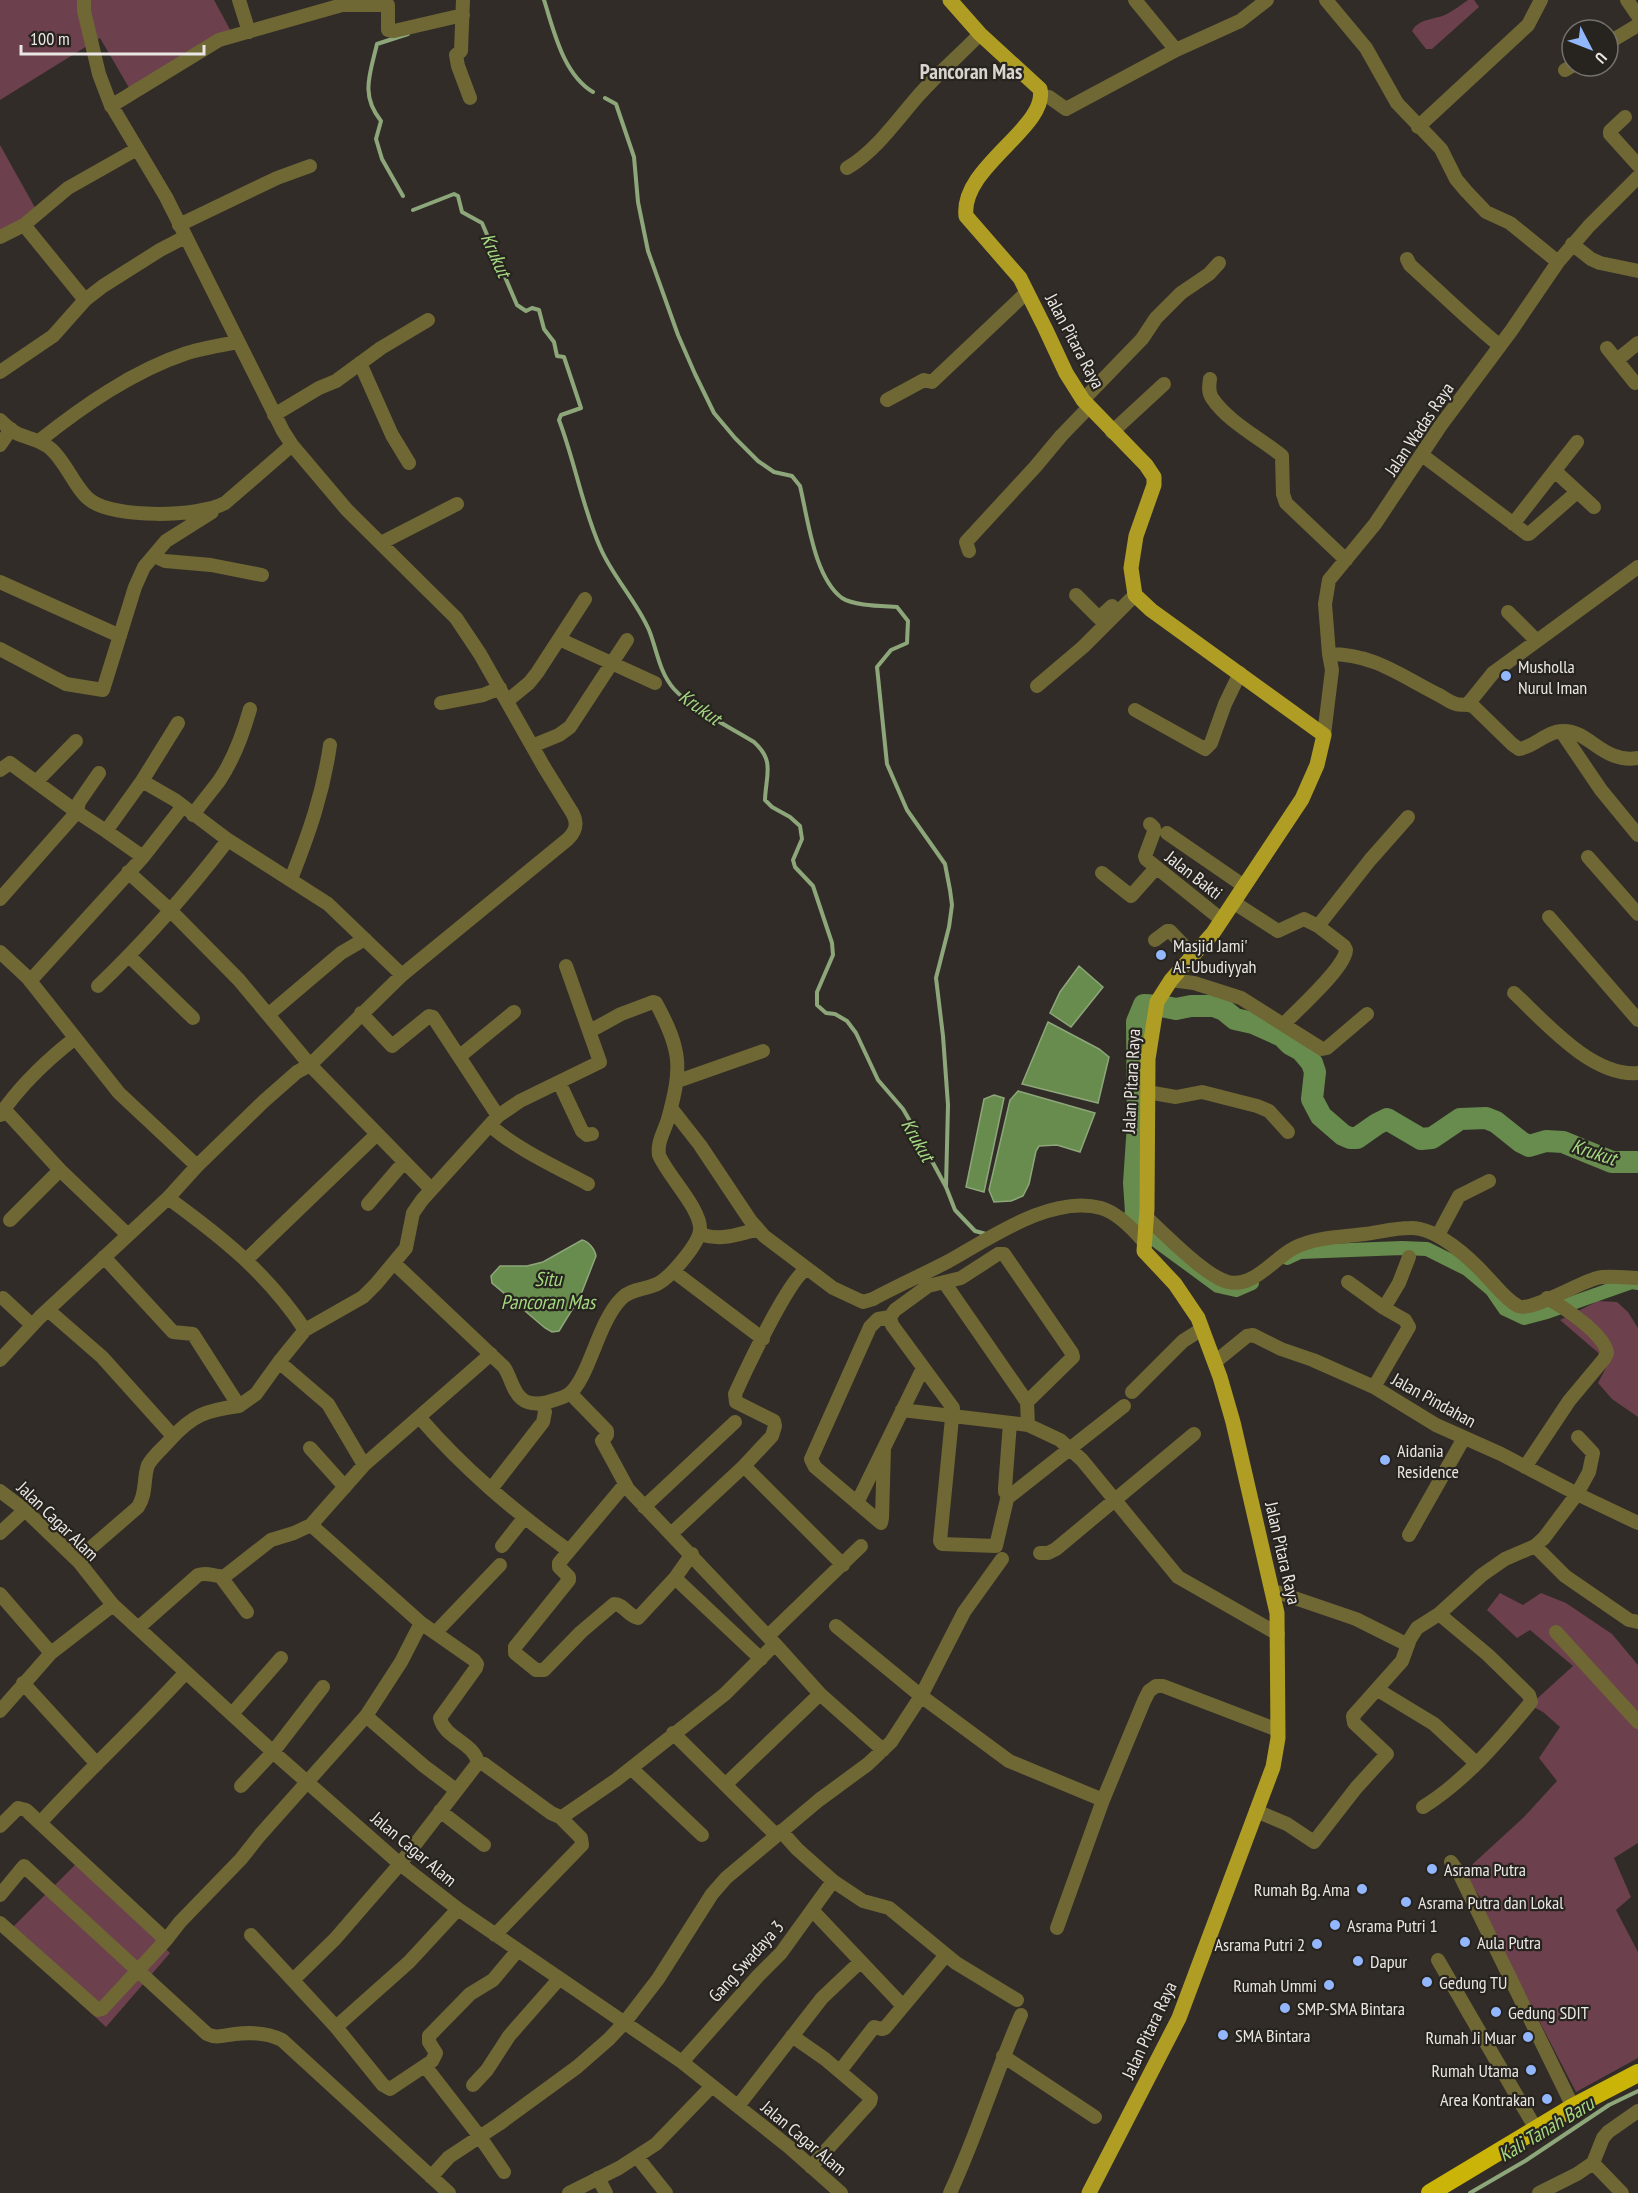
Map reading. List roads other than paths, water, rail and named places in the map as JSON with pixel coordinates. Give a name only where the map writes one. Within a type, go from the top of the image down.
[{"type":"highway","points":[[1432,2192],[1573,2107],[1638,2073]]},
{"type":"main road","points":[[953,1],[980,34],[1038,86],[1041,96]]},
{"type":"main road","name":"Jalan Pitara Raya","points":[[1041,96],[1034,115],[977,180],[968,197],[966,210],[970,222],[1016,272],[1066,373],[1086,404],[1150,470],[1154,490],[1133,547],[1131,568],[1134,590]]},
{"type":"main road","points":[[1134,590],[1156,614],[1324,735]]},
{"type":"main road","name":"Jalan Pitara Raya","points":[[1089,2193],[1179,2018],[1276,1759],[1278,1730],[1278,1634],[1274,1590],[1233,1422],[1215,1362],[1198,1318],[1183,1294],[1146,1254],[1148,1059],[1154,1019],[1157,1002],[1171,980],[1194,956],[1222,920],[1302,799],[1317,765],[1324,735]]},
{"type":"street","points":[[0,1360],[32,1325],[168,1198],[197,1166],[289,1078],[310,1065],[402,975],[568,839],[574,831],[576,819],[476,647],[456,618],[346,510],[292,445],[274,415],[182,231],[138,149],[111,106],[99,74],[84,11],[84,0]]},
{"type":"street","points":[[239,0],[249,32]]},
{"type":"street","points":[[464,0],[461,51],[456,55],[470,98]]},
{"type":"street","points":[[1135,0],[1176,50]]},
{"type":"street","points":[[1041,96],[1049,97],[1066,109],[1176,50],[1240,21],[1267,0]]},
{"type":"street","points":[[1326,0],[1366,48],[1392,94],[1441,149],[1456,179],[1483,210],[1510,223],[1558,262]]},
{"type":"street","points":[[1419,127],[1528,26],[1541,0]]},
{"type":"street","points":[[1627,0],[1638,16]]},
{"type":"street","points":[[111,106],[219,40],[342,4],[388,3],[388,30],[394,31],[463,15]]},
{"type":"street","points":[[1620,36],[1638,25]]},
{"type":"street","points":[[847,168],[868,152],[902,117],[919,95],[980,34]]},
{"type":"street","points":[[1625,117],[1610,131],[1610,134],[1638,165]]},
{"type":"street","points":[[0,237],[24,225],[68,188],[138,149]]},
{"type":"street","points":[[0,372],[53,336],[85,300],[182,231],[277,178],[310,166]]},
{"type":"street","name":"Jalan Wadas Raya","points":[[1324,735],[1332,681],[1325,594],[1332,575],[1375,524],[1454,407],[1500,346],[1558,262],[1572,244],[1638,177]]},
{"type":"street","points":[[24,225],[85,300]]},
{"type":"street","points":[[1572,244],[1600,263],[1638,271]]},
{"type":"street","points":[[1407,259],[1410,265],[1465,317],[1500,346]]},
{"type":"street","points":[[969,551],[966,542],[1036,466],[1142,339],[1156,318],[1181,293],[1209,274],[1219,263]]},
{"type":"street","points":[[887,400],[924,380],[932,382],[1027,292]]},
{"type":"street","points":[[274,415],[319,388],[336,381],[428,320]]},
{"type":"street","points":[[39,441],[73,414],[159,364],[188,353],[238,342]]},
{"type":"street","points":[[1617,360],[1638,343]]},
{"type":"street","points":[[1607,348],[1635,383]]},
{"type":"street","points":[[360,363],[392,435],[409,463]]},
{"type":"street","points":[[1210,379],[1210,397],[1232,419],[1282,456],[1283,494],[1286,503],[1346,560]]},
{"type":"street","points":[[1112,432],[1164,384]]},
{"type":"street","points":[[0,420],[17,434],[33,437],[54,451],[86,496],[96,504],[119,510],[159,514],[196,512],[215,508]]},
{"type":"street","points":[[0,445],[11,429]]},
{"type":"street","points":[[1514,524],[1577,442]]},
{"type":"street","points":[[0,649],[66,684],[103,690],[135,587],[144,567],[166,541],[225,503],[292,445]]},
{"type":"street","points":[[1422,455],[1529,534],[1577,492]]},
{"type":"street","points":[[1555,471],[1594,507]]},
{"type":"street","points":[[381,543],[457,504]]},
{"type":"street","points":[[154,556],[165,561],[212,565],[262,575]]},
{"type":"street","points":[[1468,704],[1493,672],[1638,567]]},
{"type":"street","points":[[0,582],[120,636]]},
{"type":"street","points":[[1076,595],[1099,618],[1134,590]]},
{"type":"street","points":[[1037,686],[1077,652],[1134,590]]},
{"type":"street","points":[[507,701],[537,673],[585,599]]},
{"type":"street","points":[[1508,612],[1537,641]]},
{"type":"street","points":[[559,639],[655,683]]},
{"type":"street","points":[[532,746],[559,735],[570,727],[627,640]]},
{"type":"street","points":[[1329,654],[1352,655],[1374,661],[1454,704],[1474,706],[1519,749],[1526,748],[1543,737],[1561,730],[1575,734],[1616,758],[1638,759]]},
{"type":"street","points":[[1135,710],[1205,749],[1211,742],[1225,704],[1240,673]]},
{"type":"street","points":[[441,703],[483,695],[500,688]]},
{"type":"street","points":[[30,981],[142,856],[219,780],[239,745],[250,709]]},
{"type":"street","points":[[106,831],[142,781],[178,723]]},
{"type":"street","points":[[1561,730],[1593,780],[1638,835]]},
{"type":"street","points":[[36,782],[76,741]]},
{"type":"street","points":[[291,879],[314,821],[326,775],[330,745]]},
{"type":"street","points":[[0,770],[9,763],[142,856]]},
{"type":"street","points":[[0,898],[76,812],[99,773]]},
{"type":"street","points":[[142,781],[337,911],[402,975]]},
{"type":"street","points":[[1318,926],[1370,860],[1408,817]]},
{"type":"street","name":"Jalan Bakti","points":[[1150,824],[1154,832],[1144,856],[1222,920]]},
{"type":"street","points":[[1167,833],[1244,886]]},
{"type":"street","points":[[98,986],[129,956],[170,910],[228,840]]},
{"type":"street","points":[[1588,857],[1638,914]]},
{"type":"street","points":[[1102,873],[1131,896],[1156,868]]},
{"type":"street","points":[[128,872],[170,910],[269,1014],[310,1065],[431,1189]]},
{"type":"street","points":[[1233,902],[1278,931],[1304,919],[1318,926],[1344,946],[1345,956],[1331,976],[1284,1024]]},
{"type":"street","points":[[1549,917],[1638,1020]]},
{"type":"street","points":[[1155,940],[1170,931],[1194,956]]},
{"type":"street","points":[[269,1014],[341,952],[365,939]]},
{"type":"street","points":[[0,952],[30,981],[119,1093],[197,1166]]},
{"type":"street","points":[[129,956],[193,1018]]},
{"type":"street","points":[[79,1562],[93,1546],[138,1507],[143,1499],[148,1465],[182,1426],[198,1415],[212,1410],[240,1406],[256,1394],[305,1330],[363,1297],[394,1263],[409,1242],[415,1209],[482,1132],[520,1101],[600,1062],[566,966]]},
{"type":"street","points":[[1171,980],[1194,983],[1229,993],[1284,1024],[1322,1049],[1327,1048],[1367,1014]]},
{"type":"street","points":[[1514,993],[1563,1039],[1587,1057],[1612,1070],[1629,1074],[1638,1073]]},
{"type":"street","points":[[394,1263],[508,1372],[513,1386],[522,1399],[531,1403],[543,1403],[570,1393],[581,1378],[604,1323],[616,1304],[630,1292],[658,1283],[673,1271],[696,1242],[701,1228],[697,1216],[659,1155],[658,1146],[678,1081],[678,1061],[675,1042],[655,1002],[621,1014],[590,1031]]},
{"type":"street","points":[[460,1056],[514,1012]]},
{"type":"street","points":[[361,1013],[392,1046],[429,1016],[433,1017],[460,1056],[501,1135],[588,1185]]},
{"type":"street","points":[[74,1039],[55,1054],[2,1112],[128,1235]]},
{"type":"street","points":[[678,1081],[763,1050]]},
{"type":"street","points":[[559,1082],[582,1131],[587,1136],[592,1134]]},
{"type":"street","points":[[1147,1092],[1176,1097],[1202,1092],[1257,1106],[1269,1111],[1288,1132]]},
{"type":"street","points":[[671,1108],[700,1145],[758,1229],[772,1243],[833,1288],[863,1302],[941,1265],[1029,1218],[1060,1208],[1083,1205],[1103,1209],[1131,1227],[1145,1230],[1216,1277],[1236,1282],[1249,1280],[1297,1246],[1310,1242],[1411,1227],[1421,1228],[1438,1235],[1474,1263],[1508,1299],[1519,1307],[1531,1307],[1599,1277],[1638,1278]]},
{"type":"street","points":[[246,1260],[377,1134]]},
{"type":"street","points":[[368,1204],[404,1162]]},
{"type":"street","points":[[10,1220],[60,1170]]},
{"type":"street","points":[[1438,1235],[1459,1196],[1489,1181]]},
{"type":"street","points":[[168,1198],[209,1228],[246,1260],[285,1301],[305,1330]]},
{"type":"street","points":[[700,1234],[717,1238],[758,1229]]},
{"type":"street","points":[[884,1448],[880,1524],[816,1467],[812,1455],[870,1328],[878,1319],[890,1317],[895,1310],[928,1286],[961,1278],[998,1254],[1004,1254],[1073,1357],[1027,1402]]},
{"type":"street","points":[[104,1257],[173,1332],[193,1335],[240,1406]]},
{"type":"street","points":[[1384,1308],[1399,1283],[1409,1257]]},
{"type":"street","points":[[671,1534],[744,1466],[772,1436],[776,1426],[774,1422],[734,1399],[787,1291],[801,1272],[807,1269]]},
{"type":"street","points":[[673,1271],[763,1339]]},
{"type":"street","points":[[944,1282],[1027,1402],[1028,1425]]},
{"type":"street","points":[[1348,1282],[1405,1320],[1409,1327],[1374,1387]]},
{"type":"street","points":[[3,1298],[32,1325]]},
{"type":"street","points":[[1525,1467],[1569,1401],[1607,1353],[1601,1339],[1549,1299]]},
{"type":"street","points":[[48,1311],[102,1357],[173,1436]]},
{"type":"street","points":[[890,1317],[892,1325],[952,1405],[940,1541],[942,1544],[996,1546],[1008,1495],[1005,1488],[1010,1423]]},
{"type":"street","points":[[1132,1392],[1192,1334],[1202,1329]]},
{"type":"street","name":"Jalan Pindahan","points":[[1215,1362],[1247,1336],[1253,1335],[1281,1349],[1306,1357],[1374,1387],[1436,1425],[1638,1523]]},
{"type":"street","points":[[221,1577],[271,1540],[311,1525],[364,1465],[491,1354]]},
{"type":"street","points":[[279,1362],[328,1404],[364,1465]]},
{"type":"street","points":[[857,1503],[923,1368]]},
{"type":"street","points":[[570,1393],[607,1431],[602,1441],[628,1489],[692,1554],[820,1694],[883,1750]]},
{"type":"street","points":[[491,1489],[543,1422],[545,1412],[543,1403]]},
{"type":"street","points":[[1008,1495],[1014,1495],[1124,1406]]},
{"type":"street","points":[[902,1410],[1028,1425],[1053,1436],[1071,1448],[1178,1577],[1278,1634]]},
{"type":"street","points":[[420,1418],[449,1452],[524,1518],[569,1551]]},
{"type":"street","points":[[644,1507],[735,1422]]},
{"type":"street","points":[[1040,1553],[1048,1553],[1056,1549],[1194,1434]]},
{"type":"street","points":[[1256,1811],[1287,1824],[1314,1842],[1356,1788],[1388,1754],[1353,1720],[1357,1711],[1402,1661],[1417,1628],[1438,1614],[1470,1584],[1489,1570],[1512,1555],[1535,1546],[1544,1538],[1577,1494],[1589,1472],[1593,1453],[1578,1437]]},
{"type":"street","points":[[1409,1535],[1464,1438]]},
{"type":"street","points":[[310,1448],[345,1486]]},
{"type":"street","points":[[744,1466],[843,1565]]},
{"type":"street","points":[[628,1489],[621,1489],[558,1565],[569,1580],[514,1649],[515,1653],[536,1670],[544,1670],[581,1632],[614,1604],[621,1605],[632,1616],[638,1618],[675,1578],[692,1554]]},
{"type":"street","name":"Jalan Cagar Alam","points":[[0,1491],[25,1510],[79,1562],[113,1605],[138,1629],[400,1864],[495,1935],[682,2062],[841,2193]]},
{"type":"street","points":[[0,1533],[25,1510]]},
{"type":"street","points":[[502,1546],[524,1518]]},
{"type":"street","points":[[311,1525],[421,1623],[477,1664],[440,1719],[442,1725],[476,1755],[478,1763]]},
{"type":"street","points":[[560,1817],[571,1812],[631,1768],[725,1694],[761,1659],[772,1640],[861,1546]]},
{"type":"street","points":[[1535,1546],[1583,1591],[1629,1620],[1638,1622]]},
{"type":"street","points":[[431,2177],[449,2157],[577,2067],[625,2022],[658,1978],[712,1894],[726,1878],[778,1833],[883,1750],[904,1724],[921,1696],[964,1612],[1002,1559]]},
{"type":"street","points":[[436,1632],[500,1565]]},
{"type":"street","points":[[138,1629],[198,1575],[206,1572],[221,1577],[247,1612]]},
{"type":"street","points":[[675,1578],[761,1659]]},
{"type":"street","points":[[1274,1590],[1356,1619],[1408,1645]]},
{"type":"street","points":[[0,1594],[51,1653]]},
{"type":"street","points":[[0,1711],[51,1653],[113,1605]]},
{"type":"street","points":[[1423,1807],[1441,1796],[1476,1763],[1530,1704],[1531,1699],[1488,1655],[1438,1614]]},
{"type":"street","points":[[0,1923],[98,2010],[102,2009],[139,1971],[180,1922],[225,1877],[366,1716],[401,1662],[421,1623]]},
{"type":"street","points":[[836,1626],[921,1696],[1009,1761],[1102,1800]]},
{"type":"street","points":[[1556,1632],[1638,1722]]},
{"type":"street","points":[[232,1714],[281,1658]]},
{"type":"street","points":[[40,1823],[145,1718],[186,1672]]},
{"type":"street","points":[[23,1683],[97,1764]]},
{"type":"street","points":[[1057,1928],[1102,1800],[1149,1691],[1156,1686],[1163,1686],[1278,1730]]},
{"type":"street","points":[[241,1786],[273,1752],[323,1687]]},
{"type":"street","points":[[1378,1690],[1434,1724],[1476,1763]]},
{"type":"street","points":[[726,1784],[820,1694]]},
{"type":"street","points":[[366,1716],[456,1790]]},
{"type":"street","points":[[673,1733],[778,1833],[833,1881],[863,1901],[889,1908],[956,1963],[1017,2000]]},
{"type":"street","points":[[293,1980],[335,1939],[400,1864],[478,1763]]},
{"type":"street","points":[[478,1763],[484,1764],[560,1817],[580,1838],[582,1845],[495,1935]]},
{"type":"street","points":[[631,1768],[702,1836]]},
{"type":"street","points":[[0,1826],[18,1808],[26,1810],[166,1940]]},
{"type":"street","points":[[440,1811],[484,1845]]},
{"type":"street","points":[[1451,1862],[1460,1874],[1573,2107]]},
{"type":"street","points":[[0,1895],[24,1866],[207,2034],[213,2037],[259,2033],[272,2035],[282,2040],[449,2193]]},
{"type":"street","name":"Gang Swadaya 3","points":[[682,2062],[781,1953],[833,1881]]},
{"type":"street","points":[[336,2026],[410,1962],[458,1909]]},
{"type":"street","points":[[812,1910],[903,2006]]},
{"type":"street","points":[[251,1935],[329,2022],[336,2026],[354,2052],[387,2087],[394,2087],[432,2061],[436,2054],[429,2036],[470,1994],[493,1980],[518,1950]]},
{"type":"street","points":[[840,2071],[874,2027],[884,2029],[946,1955]]},
{"type":"street","points":[[1438,1960],[1536,2129]]},
{"type":"street","points":[[738,2106],[822,1998],[860,1962]]},
{"type":"street","points":[[473,2085],[492,2063],[508,2036],[559,1979]]},
{"type":"street","points":[[950,2193],[1021,2015]]},
{"type":"street","points":[[792,2036],[840,2071],[868,2094],[871,2100],[811,2166]]},
{"type":"street","points":[[1003,2056],[1095,2117]]},
{"type":"street","points":[[425,2066],[504,2172]]},
{"type":"street","points":[[569,2193],[638,2158],[669,2133],[712,2086]]},
{"type":"street","points":[[1539,2193],[1577,2174],[1593,2163],[1603,2138],[1608,2132],[1638,2111]]},
{"type":"street","points":[[638,2158],[666,2193]]},
{"type":"street","points":[[1593,2163],[1622,2193]]},
{"type":"street","points":[[598,2178],[606,2193]]},
{"type":"water","points":[[1079,966],[1103,987],[1071,1027],[1050,1013],[1060,992]]},
{"type":"water","points":[[1048,1022],[1099,1049],[1109,1057],[1098,1103],[1022,1084]]},
{"type":"water","points":[[1018,1091],[1095,1113],[1080,1152],[1057,1145],[1039,1146],[1029,1184],[1023,1196],[1011,1201],[994,1202],[989,1190],[1010,1100]]},
{"type":"water","points":[[994,1095],[1004,1098],[984,1192],[966,1187],[984,1099]]},
{"type":"water","name":"Situ Pancoran Mas","points":[[582,1240],[591,1246],[596,1256],[580,1297],[559,1331],[552,1332],[545,1328],[492,1283],[491,1276],[500,1266],[527,1266],[543,1262]]},
{"type":"waterway","points":[[544,0],[567,63],[574,74],[593,92]]},
{"type":"waterway","name":"Krukut","points":[[403,196],[382,159],[376,139],[381,121],[371,102],[368,84],[377,44],[408,34]]},
{"type":"waterway","points":[[605,98],[616,104],[634,157],[638,202],[648,251],[678,335],[714,413],[758,461],[774,472],[792,476],[800,486],[809,530],[819,562],[832,589],[842,598],[854,603],[897,607],[908,621],[907,643],[891,650],[877,667],[887,764],[907,810],[945,864],[952,905],[936,978],[948,1105],[946,1186]]},
{"type":"waterway","name":"Krukut","points":[[413,210],[454,194],[458,196],[462,212],[482,223],[517,305],[526,311],[532,308],[539,310],[544,329],[554,342],[557,356],[564,357],[581,408],[561,415],[559,420],[588,516],[605,558],[644,619],[662,668],[674,689],[691,704],[754,742],[761,749],[768,768],[765,800],[800,826],[802,839],[793,860],[795,867],[813,886],[832,943],[833,955],[817,992],[817,1005],[826,1013],[835,1014],[847,1021],[856,1033],[878,1080],[903,1109],[914,1128],[946,1187],[955,1210],[975,1231],[986,1234]]},
{"type":"waterway","name":"Krukut","points":[[1133,1223],[1136,1212],[1134,1183],[1138,1124],[1137,1022],[1144,1005],[1176,1009],[1191,1006],[1214,1006],[1224,1010],[1235,1019],[1253,1023],[1282,1036],[1301,1050],[1312,1063],[1315,1072],[1312,1099],[1321,1116],[1343,1135],[1350,1138],[1357,1138],[1387,1119],[1421,1139],[1432,1138],[1460,1119],[1486,1118],[1496,1122],[1529,1146],[1546,1141],[1563,1142],[1612,1162],[1638,1162]]},
{"type":"waterway","points":[[1139,1228],[1218,1286],[1236,1290],[1252,1283]]},
{"type":"waterway","points":[[1287,1258],[1300,1252],[1427,1249],[1467,1269],[1492,1290],[1505,1309],[1524,1318],[1632,1282],[1638,1283]]},
{"type":"waterway","name":"Kali Tanah Baru","points":[[1470,2193],[1525,2161],[1609,2105],[1638,2091]]},
{"type":"place","name":"Musholla Nurul Iman","points":[[1506,676]]},
{"type":"place","name":"Masjid Jami' Al-Ubudiyyah","points":[[1161,955]]},
{"type":"place","name":"Aidania Residence","points":[[1385,1460]]},
{"type":"place","name":"Asrama Putra","points":[[1432,1869]]},
{"type":"place","name":"Rumah Bg. Ama","points":[[1362,1889]]},
{"type":"place","name":"Asrama Putra dan Lokal","points":[[1406,1902]]},
{"type":"place","name":"Asrama Putri 1","points":[[1335,1925]]},
{"type":"place","name":"Aula Putra","points":[[1465,1942]]},
{"type":"place","name":"Asrama Putri 2","points":[[1317,1944]]},
{"type":"place","name":"Dapur","points":[[1358,1961]]},
{"type":"place","name":"Gedung TU","points":[[1427,1982]]},
{"type":"place","name":"Rumah Ummi","points":[[1329,1985]]},
{"type":"place","name":"SMP-SMA Bintara","points":[[1285,2008]]},
{"type":"place","name":"Gedung SDIT","points":[[1496,2012]]},
{"type":"place","name":"SMA Bintara","points":[[1223,2035]]},
{"type":"place","name":"Rumah Ji Muar","points":[[1528,2037]]},
{"type":"place","name":"Rumah Utama","points":[[1531,2070]]},
{"type":"place","name":"Area Kontrakan","points":[[1547,2099]]},
{"type":"district","name":"Pancoran Mas","points":[[971,71]]}]
